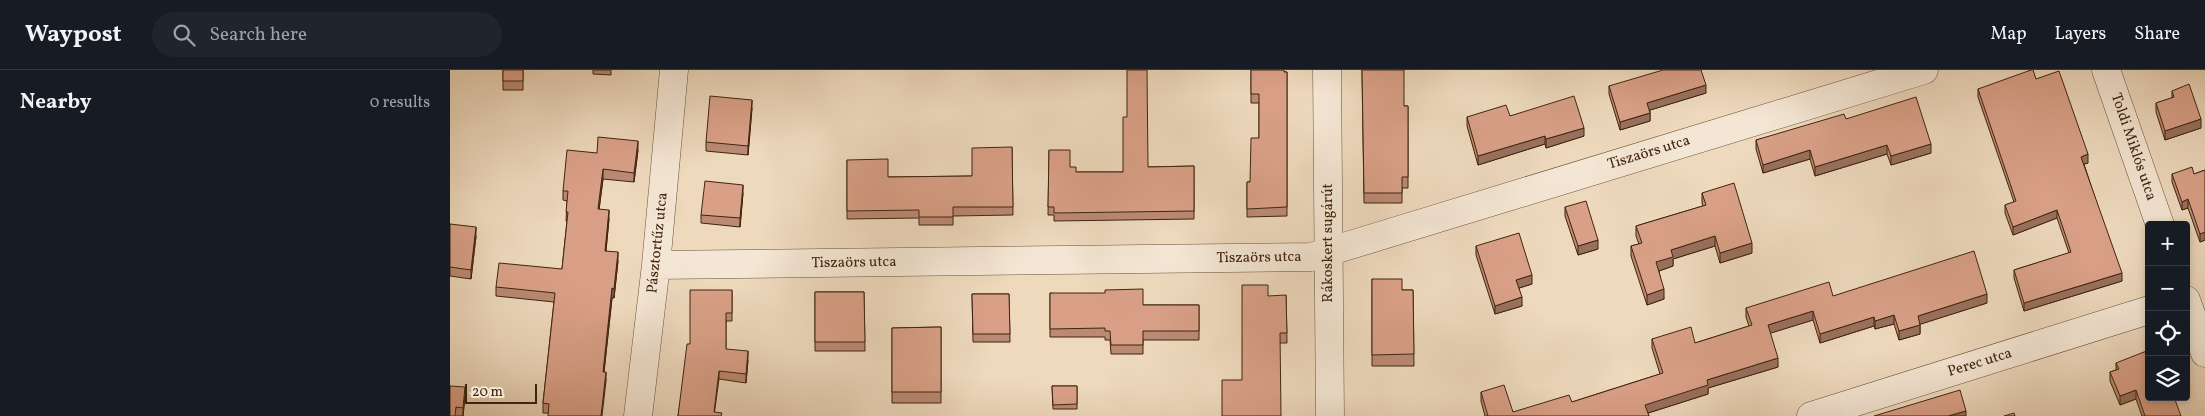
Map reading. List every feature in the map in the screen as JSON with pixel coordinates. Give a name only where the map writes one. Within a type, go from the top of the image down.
[{"type":"street","name":"Pásztortűz utca","points":[[638,416],[656,265],[674,70]]},
{"type":"street","name":"Rákoskert sugárút","points":[[1327,70],[1330,416]]},
{"type":"street","name":"Tiszaörs utca","points":[[656,265],[1311,257],[1924,70]]},
{"type":"street","name":"Toldi Miklós utca","points":[[2106,70],[2159,221]]},
{"type":"street","points":[[2190,298],[2205,293]]},
{"type":"street","points":[[2190,310],[2205,353]]},
{"type":"street","name":"Perec utca","points":[[1811,416],[2146,311]]},
{"type":"building","points":[[503,70],[523,70],[523,81],[503,81]]},
{"type":"building","points":[[1127,70],[1147,70],[1148,167],[1194,166],[1194,211],[1054,213],[1054,207],[1048,207],[1049,150],[1070,150],[1070,167],[1076,167],[1076,172],[1123,172],[1123,117],[1127,117]]},
{"type":"building","points":[[1251,70],[1284,70],[1284,72],[1287,72],[1287,207],[1247,209],[1247,182],[1250,182],[1251,138],[1259,138],[1259,94],[1251,94]]},
{"type":"building","points":[[1362,70],[1404,70],[1404,106],[1408,106],[1408,177],[1402,177],[1402,193],[1364,193]]},
{"type":"building","points":[[1663,70],[1701,70],[1706,85],[1647,103],[1650,113],[1620,122],[1609,86]]},
{"type":"building","points":[[2033,70],[2036,79],[2059,71],[2088,154],[2081,157],[2122,273],[2024,303],[2014,270],[2071,252],[2057,210],[2013,227],[2005,205],[2016,201],[1978,89]]},
{"type":"building","points":[[2189,84],[2201,119],[2165,131],[2156,103],[2174,97],[2172,91]]},
{"type":"building","points":[[710,96],[752,100],[748,146],[706,142]]},
{"type":"building","points":[[1574,96],[1584,128],[1546,139],[1545,136],[1478,156],[1467,117],[1506,105],[1510,116]]},
{"type":"building","points":[[1916,97],[1931,144],[1891,156],[1887,145],[1815,167],[1810,150],[1763,165],[1756,140],[1844,114],[1846,119]]},
{"type":"building","points":[[598,137],[638,141],[634,173],[603,169],[598,209],[609,210],[605,251],[618,252],[603,372],[606,372],[601,416],[548,416],[549,404],[543,403],[555,293],[496,287],[499,263],[562,269],[568,212],[566,212],[568,191],[563,191],[567,150],[597,153]]},
{"type":"building","points":[[1012,147],[1013,207],[953,207],[953,217],[919,217],[919,210],[847,211],[847,160],[888,159],[888,177],[972,176],[972,148]]},
{"type":"building","points":[[2192,167],[2194,174],[2205,170],[2205,232],[2200,234],[2188,199],[2182,202],[2172,174]]},
{"type":"building","points":[[705,181],[743,185],[740,218],[701,215]]},
{"type":"building","points":[[1734,183],[1752,243],[1720,253],[1715,236],[1671,250],[1673,257],[1656,262],[1664,289],[1647,295],[1631,246],[1642,243],[1636,226],[1706,205],[1702,193]]},
{"type":"building","points":[[1586,201],[1598,240],[1578,246],[1565,207]]},
{"type":"building","points":[[450,224],[476,227],[471,270],[450,267]]},
{"type":"building","points":[[1519,233],[1532,275],[1516,280],[1522,297],[1495,306],[1476,246]]},
{"type":"building","points":[[1974,251],[1987,294],[1918,316],[1920,325],[1899,331],[1894,315],[1875,321],[1874,317],[1820,334],[1813,311],[1768,325],[1778,358],[1707,380],[1708,385],[1645,405],[1649,416],[1488,416],[1481,392],[1504,385],[1513,412],[1569,395],[1572,402],[1663,373],[1652,339],[1691,327],[1695,343],[1752,325],[1746,308],[1829,282],[1833,296]]},
{"type":"building","points":[[1372,279],[1402,279],[1402,290],[1413,290],[1414,354],[1372,355]]},
{"type":"building","points":[[1242,285],[1268,285],[1268,296],[1286,295],[1287,333],[1280,333],[1281,416],[1222,416],[1222,380],[1242,380]]},
{"type":"building","points":[[1143,289],[1143,305],[1199,305],[1199,331],[1143,331],[1143,345],[1111,345],[1110,331],[1105,331],[1105,328],[1050,329],[1050,293],[1105,293],[1105,290]]},
{"type":"building","points":[[690,290],[732,290],[732,313],[726,313],[726,349],[748,351],[746,374],[719,371],[714,412],[722,413],[721,416],[678,416],[687,344],[690,344]]},
{"type":"building","points":[[815,292],[864,292],[865,342],[815,342]]},
{"type":"building","points":[[972,294],[1009,294],[1010,334],[973,334]]},
{"type":"building","points":[[941,327],[941,392],[892,392],[892,328]]},
{"type":"building","points":[[2145,352],[2145,401],[2175,401],[2181,416],[2145,416],[2136,390],[2120,396],[2110,372],[2119,369],[2116,363]]},
{"type":"building","points":[[450,386],[465,387],[463,408],[456,407],[455,416],[450,416]]},
{"type":"building","points":[[1052,386],[1077,386],[1077,404],[1053,405]]},
{"type":"building","points":[[1960,390],[1966,411],[1948,416],[1874,416]]},
{"type":"building","points":[[2014,413],[2015,416],[2004,416]]}]
